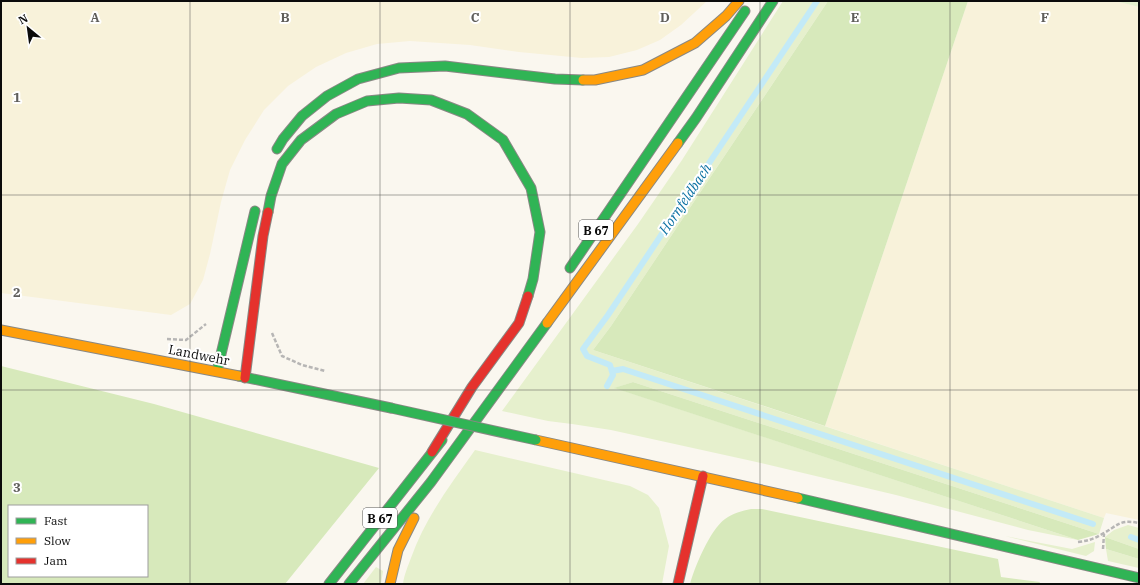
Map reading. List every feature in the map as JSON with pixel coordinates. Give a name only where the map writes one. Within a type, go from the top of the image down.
[{"type":"main road","points":[[272,158],[283,139],[302,116],[327,96],[358,80],[399,68],[445,66],[555,79],[595,80],[643,70],[695,43],[726,16],[739,1]]},
{"type":"main road","name":"B 67","points":[[565,275],[751,1]]},
{"type":"main road","name":"B 67","points":[[349,584],[431,482],[696,118],[773,1]]},
{"type":"main road","points":[[245,378],[263,236],[271,196],[282,164],[301,140],[336,114],[367,101],[399,98],[431,100],[460,111],[467,114],[502,140],[531,188],[540,232],[533,279],[519,323],[472,387],[432,452]]},
{"type":"main road","points":[[217,372],[228,318],[256,205]]},
{"type":"main road","name":"Landwehr","points":[[1,330],[391,408],[703,476],[1139,578]]},
{"type":"main road","name":"B 67","points":[[329,584],[432,452],[470,408]]},
{"type":"main road","points":[[678,584],[703,476]]},
{"type":"main road","points":[[390,584],[398,550],[431,482]]},
{"type":"shaded area","points":[[1,1],[707,1],[681,25],[660,40],[637,50],[609,57],[582,58],[519,52],[470,45],[410,41],[377,44],[346,53],[316,67],[288,86],[264,110],[245,140],[230,170],[203,280],[190,304],[171,315],[1,293]]},
{"type":"shaded area","points":[[968,1],[1115,1],[1139,7],[1139,520],[1106,513],[1104,518],[825,426]]},
{"type":"green space","points":[[783,1],[828,1],[611,326],[593,350],[1104,518],[1099,534],[633,382],[615,388],[1078,540],[1028,530],[896,495],[752,461],[611,430],[548,421],[502,411],[638,224],[682,160]]},
{"type":"green space","points":[[828,1],[968,1],[825,426],[593,350],[611,326]]},
{"type":"green space","points":[[1115,1],[1139,1],[1139,7]]},
{"type":"green space","points":[[1,366],[154,404],[379,468],[285,584],[1,584]]},
{"type":"green space","points":[[633,382],[1099,534],[1078,540],[614,388]]},
{"type":"green space","points":[[475,450],[630,486],[648,495],[659,508],[669,546],[662,584],[403,584],[407,567],[431,515]]},
{"type":"green space","points":[[751,509],[762,509],[998,559],[1001,577],[1040,582],[1039,584],[690,584],[695,568],[704,549],[719,524],[731,515]]},
{"type":"green space","points":[[1128,525],[1139,528],[1139,549],[1105,537],[1114,530]]},
{"type":"green space","points":[[1005,536],[1072,549],[1095,542],[1094,551],[1086,556]]},
{"type":"green space","points":[[1105,537],[1139,549],[1139,559],[1106,549]]},
{"type":"green space","points":[[1106,549],[1139,559],[1139,568],[1108,561]]},
{"type":"green space","points":[[376,567],[383,571],[381,584],[363,584]]},
{"type":"waterway","name":"Hornfeldbach","points":[[607,386],[613,375],[610,365],[587,356],[583,349],[608,315],[817,1]]},
{"type":"waterway","points":[[612,371],[623,369],[1093,524]]},
{"type":"waterway","points":[[1131,537],[1139,540]]},
{"type":"traffic: fast","points":[[678,143],[773,1]]},
{"type":"traffic: fast","points":[[570,268],[745,11]]},
{"type":"traffic: fast","points":[[277,149],[283,139],[302,116],[327,96],[358,79],[399,68],[445,66],[555,79],[583,80]]},
{"type":"traffic: fast","points":[[268,212],[271,196],[282,164],[301,140],[336,114],[367,101],[399,98],[431,100],[467,114],[503,140],[531,188],[540,232],[533,279],[528,296]]},
{"type":"traffic: fast","points":[[217,371],[255,211]]},
{"type":"traffic: fast","points":[[349,584],[431,482],[547,323]]},
{"type":"traffic: fast","points":[[239,376],[391,408]]},
{"type":"traffic: fast","points":[[391,408],[536,440]]},
{"type":"traffic: fast","points":[[329,584],[442,440]]},
{"type":"traffic: fast","points":[[798,498],[1139,578]]},
{"type":"traffic: slow","points":[[583,80],[595,80],[643,70],[695,43],[726,16],[739,1]]},
{"type":"traffic: slow","points":[[547,323],[678,143]]},
{"type":"traffic: slow","points":[[1,330],[239,376]]},
{"type":"traffic: slow","points":[[536,440],[798,498]]},
{"type":"traffic: slow","points":[[390,584],[398,550],[414,518]]},
{"type":"traffic: jam","points":[[245,378],[263,236],[268,212]]},
{"type":"traffic: jam","points":[[432,452],[472,387],[519,323],[528,296]]},
{"type":"traffic: jam","points":[[678,584],[703,476]]}]
